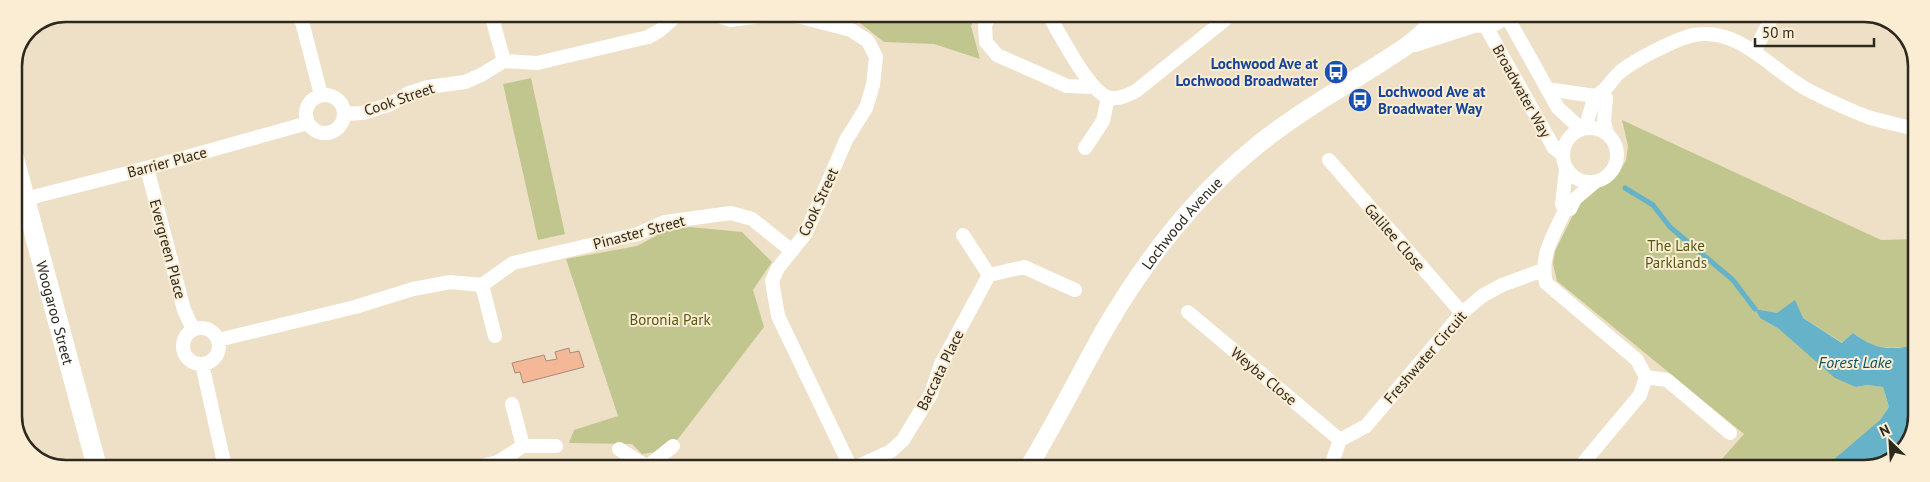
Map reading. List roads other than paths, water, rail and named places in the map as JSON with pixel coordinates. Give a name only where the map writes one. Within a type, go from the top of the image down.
[{"type":"main road","name":"Woogaroo Street","points":[[22,189],[95,460]]},
{"type":"street","points":[[302,22],[321,95]]},
{"type":"street","points":[[493,22],[504,61],[537,63],[648,37],[669,22]]},
{"type":"street","name":"Cook Street","points":[[817,22],[851,30],[868,40],[876,57],[873,85],[866,108],[846,140],[806,233],[778,268],[772,281],[778,316],[848,460]]},
{"type":"street","points":[[987,22],[985,26],[986,42],[997,55],[1067,86],[1092,87]]},
{"type":"street","points":[[1053,22],[1092,87],[1108,97],[1123,97],[1136,91],[1222,22]]},
{"type":"street","name":"Lochwood Avenue","points":[[1033,460],[1051,430],[1105,328],[1135,281],[1168,236],[1210,189],[1254,148],[1299,114],[1407,46],[1435,22]]},
{"type":"street","name":"Lochwood Avenue","points":[[1407,46],[1473,22]]},
{"type":"street","name":"Broadwater Way","points":[[1477,22],[1554,148],[1562,154]]},
{"type":"street","name":"Lochwood Avenue","points":[[1482,22],[1493,24],[1496,22]]},
{"type":"street","name":"Broadwater Way","points":[[1509,22],[1558,108],[1583,129]]},
{"type":"street","points":[[1754,52],[1769,22]]},
{"type":"street","points":[[1583,129],[1599,94],[1620,73],[1632,64],[1693,35],[1707,34],[1729,38],[1754,52],[1809,91],[1868,116],[1907,127]]},
{"type":"street","name":"Cook Street","points":[[344,114],[363,113],[390,104],[409,93],[428,86],[465,82],[504,61]]},
{"type":"street","name":"Broadwater Way","points":[[1547,88],[1599,94]]},
{"type":"street","points":[[1586,460],[1640,395],[1646,377],[1637,360],[1546,283],[1543,270],[1545,255],[1565,210],[1570,209],[1575,199],[1595,182],[1609,175],[1617,162],[1616,146],[1607,134],[1604,121],[1606,98],[1599,94]]},
{"type":"street","points":[[321,95],[328,95],[340,101],[344,114],[340,126],[329,133],[317,132],[308,124],[306,112],[308,106],[316,97],[321,95]]},
{"type":"street","points":[[1085,148],[1103,120],[1108,97]]},
{"type":"street","name":"Barrier Place","points":[[25,199],[308,124]]},
{"type":"street","name":"Broadwater Way","points":[[1566,170],[1562,154],[1568,139],[1583,129],[1597,129],[1607,134]]},
{"type":"street","name":"Galilee Close","points":[[1330,160],[1462,313]]},
{"type":"street","name":"Evergreen Place","points":[[147,168],[184,310],[193,329]]},
{"type":"street","points":[[1566,170],[1579,181],[1595,182]]},
{"type":"street","points":[[1565,210],[1562,204],[1566,170]]},
{"type":"street","name":"Pinaster Street","points":[[482,285],[513,264],[638,234],[665,222],[731,213],[752,219],[792,251]]},
{"type":"street","points":[[963,235],[989,275],[1024,267],[1075,290]]},
{"type":"street","name":"Freshwater Circuit","points":[[1340,440],[1366,426],[1462,313],[1482,296],[1502,285],[1543,270]]},
{"type":"street","name":"Baccata Place","points":[[872,460],[891,452],[903,440],[932,394],[941,364],[989,275]]},
{"type":"street","points":[[218,340],[355,307],[413,289],[450,282],[482,285],[495,336]]},
{"type":"street","name":"Weyba Close","points":[[1188,312],[1340,440]]},
{"type":"street","points":[[193,329],[209,330],[218,340],[217,354],[208,363],[202,364],[190,361],[183,351],[184,338],[193,329]]},
{"type":"street","points":[[202,364],[223,460]]},
{"type":"street","points":[[1646,377],[1667,380],[1730,433]]},
{"type":"street","points":[[512,404],[523,446]]},
{"type":"street","points":[[1333,460],[1340,440]]},
{"type":"street","points":[[501,460],[523,446],[556,446]]},
{"type":"street","points":[[656,460],[673,446]]},
{"type":"street","points":[[619,449],[636,460]]},
{"type":"water","name":"Forest Lake","points":[[1795,300],[1803,318],[1842,343],[1853,333],[1868,342],[1882,347],[1908,346],[1907,424],[1902,438],[1893,449],[1886,454],[1872,459],[1833,460],[1880,420],[1889,407],[1883,387],[1867,385],[1856,387],[1835,378],[1779,329],[1760,318],[1755,309],[1777,313]]},
{"type":"waterway","points":[[1625,188],[1653,205],[1670,227],[1733,280],[1755,309]]},
{"type":"place","name":"Lochwood Ave at Lochwood Broadwater","points":[[1336,72]]},
{"type":"place","name":"Lochwood Ave at Broadwater Way","points":[[1360,100]]},
{"type":"park label","name":"The Lake Parklands","points":[[1676,254]]},
{"type":"park label","name":"Boronia Park","points":[[670,319]]}]
